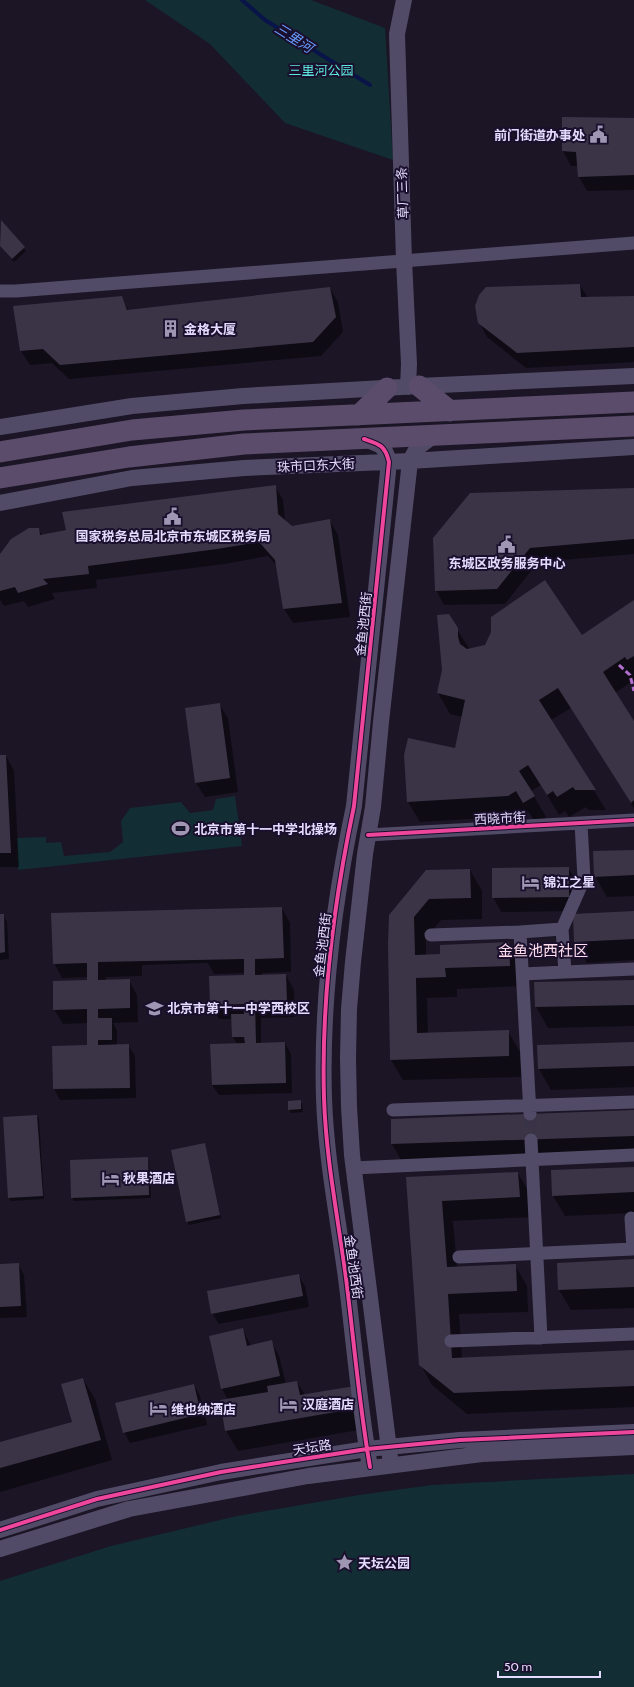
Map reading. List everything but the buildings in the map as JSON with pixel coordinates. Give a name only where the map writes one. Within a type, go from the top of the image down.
[{"type":"main road","points":[[414,386],[450,411]]},
{"type":"main road","points":[[359,415],[387,388]]},
{"type":"main road","points":[[0,452],[132,430],[244,420],[634,402]]},
{"type":"main road","name":"珠市口东大街","points":[[0,478],[129,456],[244,444],[634,426]]},
{"type":"street","name":"草厂三条","points":[[404,0],[397,34],[404,260],[409,364],[414,386]]},
{"type":"street","points":[[0,291],[16,292],[404,260],[634,243]]},
{"type":"street","points":[[0,427],[132,406],[243,396],[414,386],[634,376]]},
{"type":"street","name":"金鱼池西街","points":[[392,1464],[388,1446],[353,1168],[349,1107],[349,1009],[368,835],[373,807],[410,461],[417,448],[433,436]]},
{"type":"street","points":[[364,439],[378,444],[387,452],[389,462]]},
{"type":"street","name":"珠市口东大街","points":[[0,503],[132,478],[244,468],[410,461],[634,447]]},
{"type":"street","name":"金鱼池西街","points":[[370,1467],[346,1277],[331,1183],[324,1098],[325,1033],[327,988],[336,908],[344,852],[354,806],[389,462]]},
{"type":"street","name":"西晓市街","points":[[368,835],[634,820]]},
{"type":"street","points":[[565,972],[562,929],[584,879],[581,823]]},
{"type":"street","points":[[430,935],[562,929]]},
{"type":"street","points":[[520,932],[529,1110]]},
{"type":"street","points":[[523,974],[634,969]]},
{"type":"street","points":[[393,1110],[529,1110],[634,1102]]},
{"type":"street","points":[[531,1140],[540,1338]]},
{"type":"street","points":[[353,1168],[634,1155]]},
{"type":"street","points":[[459,1257],[633,1249],[631,1218]]},
{"type":"street","points":[[451,1341],[634,1334]]},
{"type":"street","name":"天坛路","points":[[0,1530],[98,1499],[221,1472],[367,1449],[460,1440],[634,1432]]},
{"type":"street","points":[[0,1549],[130,1509],[308,1476],[392,1464],[482,1454],[634,1447]]},
{"type":"green space","name":"三里河公园","points":[[145,0],[311,0],[385,28],[393,160],[285,123],[210,44]]},
{"type":"green space","name":"北京市第十一中学北操场","points":[[235,796],[242,846],[18,870],[17,838],[46,837],[46,843],[61,842],[64,856],[110,852],[123,842],[121,821],[130,808],[181,802],[190,813],[213,810],[216,799]]},
{"type":"green space","name":"天坛公园","points":[[634,1474],[634,1687],[0,1687],[0,1581],[111,1546],[237,1516],[359,1495],[432,1485]]},
{"type":"waterway","name":"三里河","points":[[242,0],[265,20],[370,85]]},
{"type":"tunnel","points":[[530,1114],[531,1140]]},
{"type":"marked path","points":[[619,665],[630,675],[634,691]]},
{"type":"cycle path","points":[[364,439],[381,446],[386,452],[389,462],[354,806],[340,878],[330,951],[325,1024],[324,1098],[327,1143],[370,1467]]},
{"type":"cycle path","points":[[368,835],[634,820]]},
{"type":"cycle path","points":[[0,1530],[97,1499],[221,1472],[367,1449],[460,1440],[634,1432]]},
{"type":"place","name":"前门街道办事处","points":[[598,135]]},
{"type":"place","name":"金格大厦","points":[[171,329]]},
{"type":"place","name":"国家税务总局北京市东城区税务局","points":[[173,517]]},
{"type":"place","name":"东城区政务服务中心","points":[[507,544]]},
{"type":"place","name":"北京市第十一中学北操场","points":[[181,829]]},
{"type":"place","name":"锦江之星","points":[[530,882]]},
{"type":"place","name":"北京市第十一中学西校区","points":[[154,1008]]},
{"type":"place","name":"秋果酒店","points":[[110,1178]]},
{"type":"place","name":"汉庭酒店","points":[[289,1404]]},
{"type":"place","name":"维也纳酒店","points":[[158,1409]]},
{"type":"place","name":"天坛公园","points":[[345,1563]]},
{"type":"district","name":"金鱼池西社区","points":[[543,951]]}]
